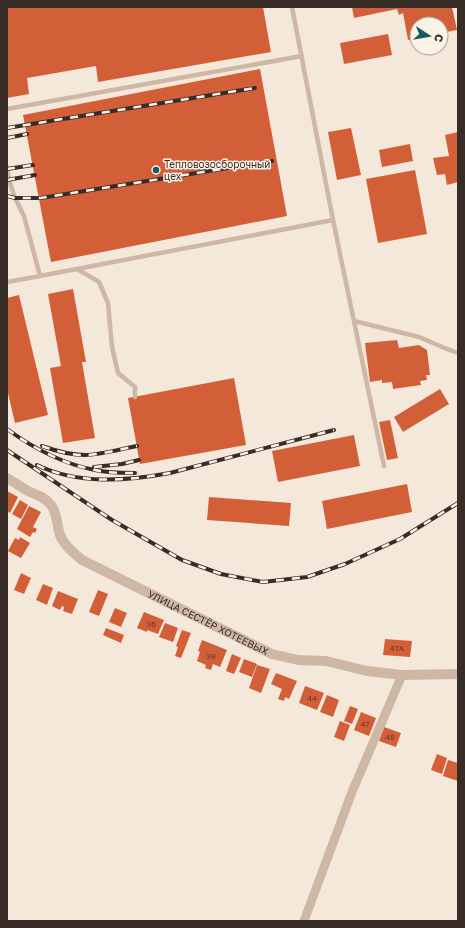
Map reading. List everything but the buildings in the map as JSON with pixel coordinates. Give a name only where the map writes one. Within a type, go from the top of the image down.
[{"type":"street","name":"УЛИЦА СЕСТЁР ХОТЕЕВЫХ","points":[[7,478],[27,490],[41,496],[52,506],[57,518],[62,540],[71,551],[82,560],[272,654],[298,660],[326,661],[368,671],[402,675],[458,674]]},
{"type":"street","points":[[304,921],[352,792],[402,675]]},
{"type":"lane","points":[[292,7],[333,220],[384,466]]},
{"type":"lane","points":[[7,109],[302,56]]},
{"type":"lane","points":[[7,167],[9,180],[15,198],[24,216],[40,276]]},
{"type":"lane","points":[[7,282],[333,220]]},
{"type":"lane","points":[[77,269],[99,282],[108,303],[112,347],[118,373],[135,387],[135,397]]},
{"type":"lane","points":[[354,321],[419,337],[447,350],[458,352]]},
{"type":"railway","points":[[7,128],[255,88]]},
{"type":"railway","points":[[7,138],[27,134]]},
{"type":"railway","points":[[7,196],[15,198],[41,198],[272,161]]},
{"type":"railway","points":[[7,169],[33,165]]},
{"type":"railway","points":[[7,180],[35,175]]},
{"type":"railway","points":[[7,429],[27,443],[71,464],[105,472],[135,473]]},
{"type":"railway","points":[[37,465],[69,476],[103,480],[154,476],[334,430]]},
{"type":"railway","points":[[42,446],[53,450],[85,455],[104,453],[137,446]]},
{"type":"railway","points":[[7,450],[112,520],[182,560],[221,574],[263,582],[307,577],[345,564],[400,539],[458,503]]},
{"type":"railway","points":[[94,467],[122,464],[139,460]]},
{"type":"place","name":"Тепловозосборочный цех","points":[[156,170]]}]
